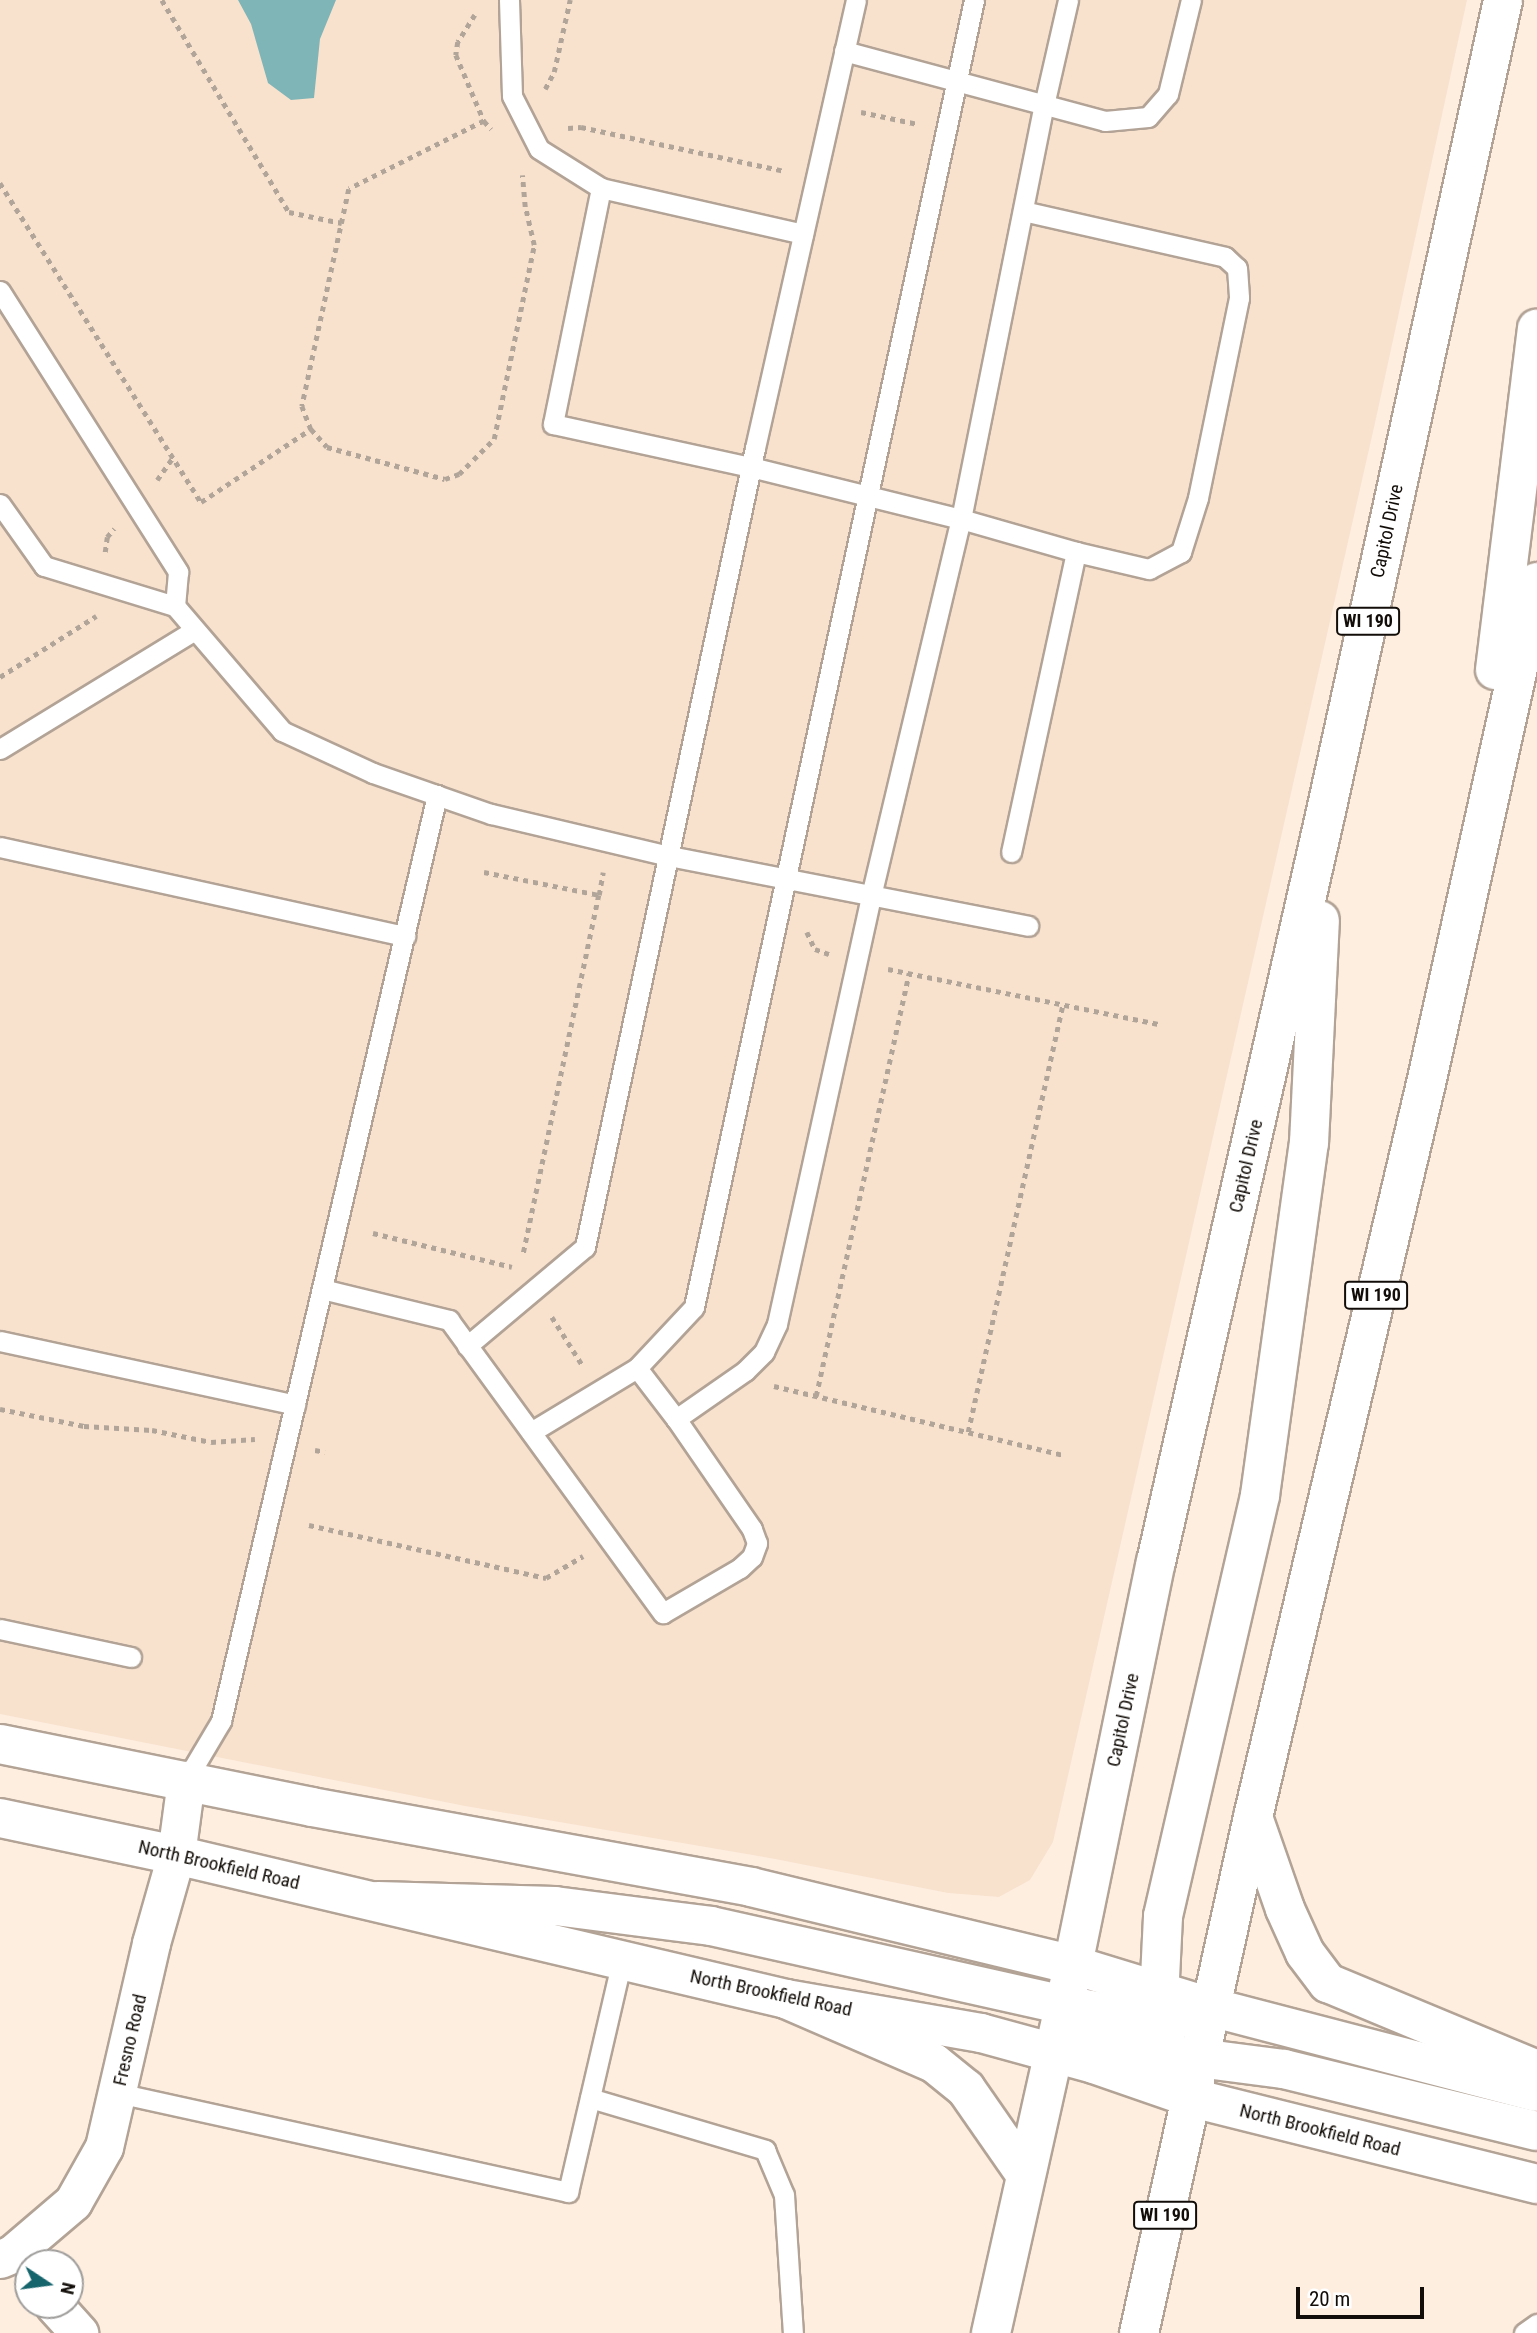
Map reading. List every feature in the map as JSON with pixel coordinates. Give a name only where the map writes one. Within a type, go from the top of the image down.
[{"type":"main road","name":"Capitol Drive","points":[[991,2333],[1073,1965],[1156,1562],[1325,816],[1503,0]]},
{"type":"main road","points":[[1470,884],[1537,329]]},
{"type":"main road","name":"WI 190","points":[[1139,2333],[1253,1817],[1470,884],[1537,582]]},
{"type":"main road","points":[[1192,2098],[1160,2021],[1163,1916],[1262,1482],[1309,1143],[1325,816]]},
{"type":"main road","points":[[0,1744],[312,1807],[751,1887],[1073,1965],[1160,2021],[1200,2060],[1284,2069],[1537,2131]]},
{"type":"main road","points":[[1253,1817],[1290,1920],[1305,1953],[1328,1983],[1537,2070]]},
{"type":"main road","name":"North Brookfield Road","points":[[0,1818],[378,1901],[786,1999],[981,2033],[1053,2051],[1192,2098],[1537,2184]]},
{"type":"main road","points":[[378,1901],[555,1906],[711,1926],[1064,2006],[1160,2021]]},
{"type":"main road","points":[[786,1999],[934,2063],[966,2089],[1025,2174]]},
{"type":"main road","points":[[1053,2051],[1210,2007],[1537,2092]]},
{"type":"street","name":"Fresno Road","points":[[13,2262],[74,2202],[104,2147],[152,1943],[176,1855],[186,1780]]},
{"type":"street","points":[[66,2319],[79,2333]]},
{"type":"lane","points":[[509,0],[512,96],[539,149],[601,188],[803,234]]},
{"type":"lane","points":[[467,1346],[585,1247],[751,467],[856,0]]},
{"type":"lane","points":[[531,1432],[638,1368],[694,1307],[975,0]]},
{"type":"lane","points":[[676,1419],[736,1377],[764,1352],[777,1324],[871,896],[961,519],[1044,104],[1068,0]]},
{"type":"lane","points":[[844,51],[1105,121],[1148,117],[1168,94],[1191,0]]},
{"type":"lane","points":[[601,188],[554,424],[751,467],[1149,569],[1181,552],[1198,498],[1239,298],[1237,268],[1226,257],[1023,211]]},
{"type":"lane","points":[[0,290],[178,572],[175,606]]},
{"type":"lane","points":[[0,504],[44,566],[175,606],[282,731],[373,773],[491,814],[669,856],[1028,926]]},
{"type":"lane","points":[[1011,852],[1076,552]]},
{"type":"lane","points":[[0,749],[195,630]]},
{"type":"lane","points":[[186,1780],[221,1721],[437,796]]},
{"type":"lane","points":[[0,847],[405,936]]},
{"type":"lane","points":[[322,1289],[449,1320],[663,1613],[740,1568],[752,1557],[757,1543],[752,1529],[638,1368]]},
{"type":"lane","points":[[0,1341],[295,1405]]},
{"type":"lane","points":[[0,1629],[131,1657]]},
{"type":"lane","points":[[118,2093],[568,2192],[622,1960]]},
{"type":"lane","points":[[590,2098],[765,2150],[784,2195],[793,2333]]},
{"type":"lane","points":[[1524,2333],[1537,2324]]},
{"type":"path","points":[[162,0],[289,212],[342,223]]},
{"type":"path","points":[[542,98],[554,72],[570,0]]},
{"type":"path","points":[[475,8],[475,17],[458,41],[456,55],[484,121],[499,139]]},
{"type":"path","points":[[832,105],[946,131]]},
{"type":"path","points":[[484,121],[349,189],[302,406],[311,429],[327,447],[445,479],[459,474],[494,439],[534,245],[525,206],[521,165]]},
{"type":"path","points":[[557,127],[581,127],[797,174]]},
{"type":"path","points":[[0,183],[201,502],[311,429]]},
{"type":"path","points":[[373,1233],[521,1269],[599,895],[484,872]]},
{"type":"path","points":[[809,884],[803,923],[815,949],[856,962],[1158,1024]]},
{"type":"path","points":[[816,1396],[909,973]]},
{"type":"path","points":[[968,1432],[1063,1005]]},
{"type":"path","points":[[534,1290],[600,1391]]},
{"type":"path","points":[[736,1377],[1063,1455]]},
{"type":"path","points":[[0,1409],[84,1426],[152,1430],[211,1442],[250,1438],[325,1452]]},
{"type":"path","points":[[309,1525],[546,1578],[609,1540]]},
{"type":"shaded area","points":[[0,0],[1467,0],[1375,423],[1053,1842],[1030,1880],[999,1897],[948,1893],[775,1859],[465,1806],[0,1714]]},
{"type":"water","points":[[238,0],[336,0],[320,39],[314,98],[291,100],[268,83],[251,24]]}]
